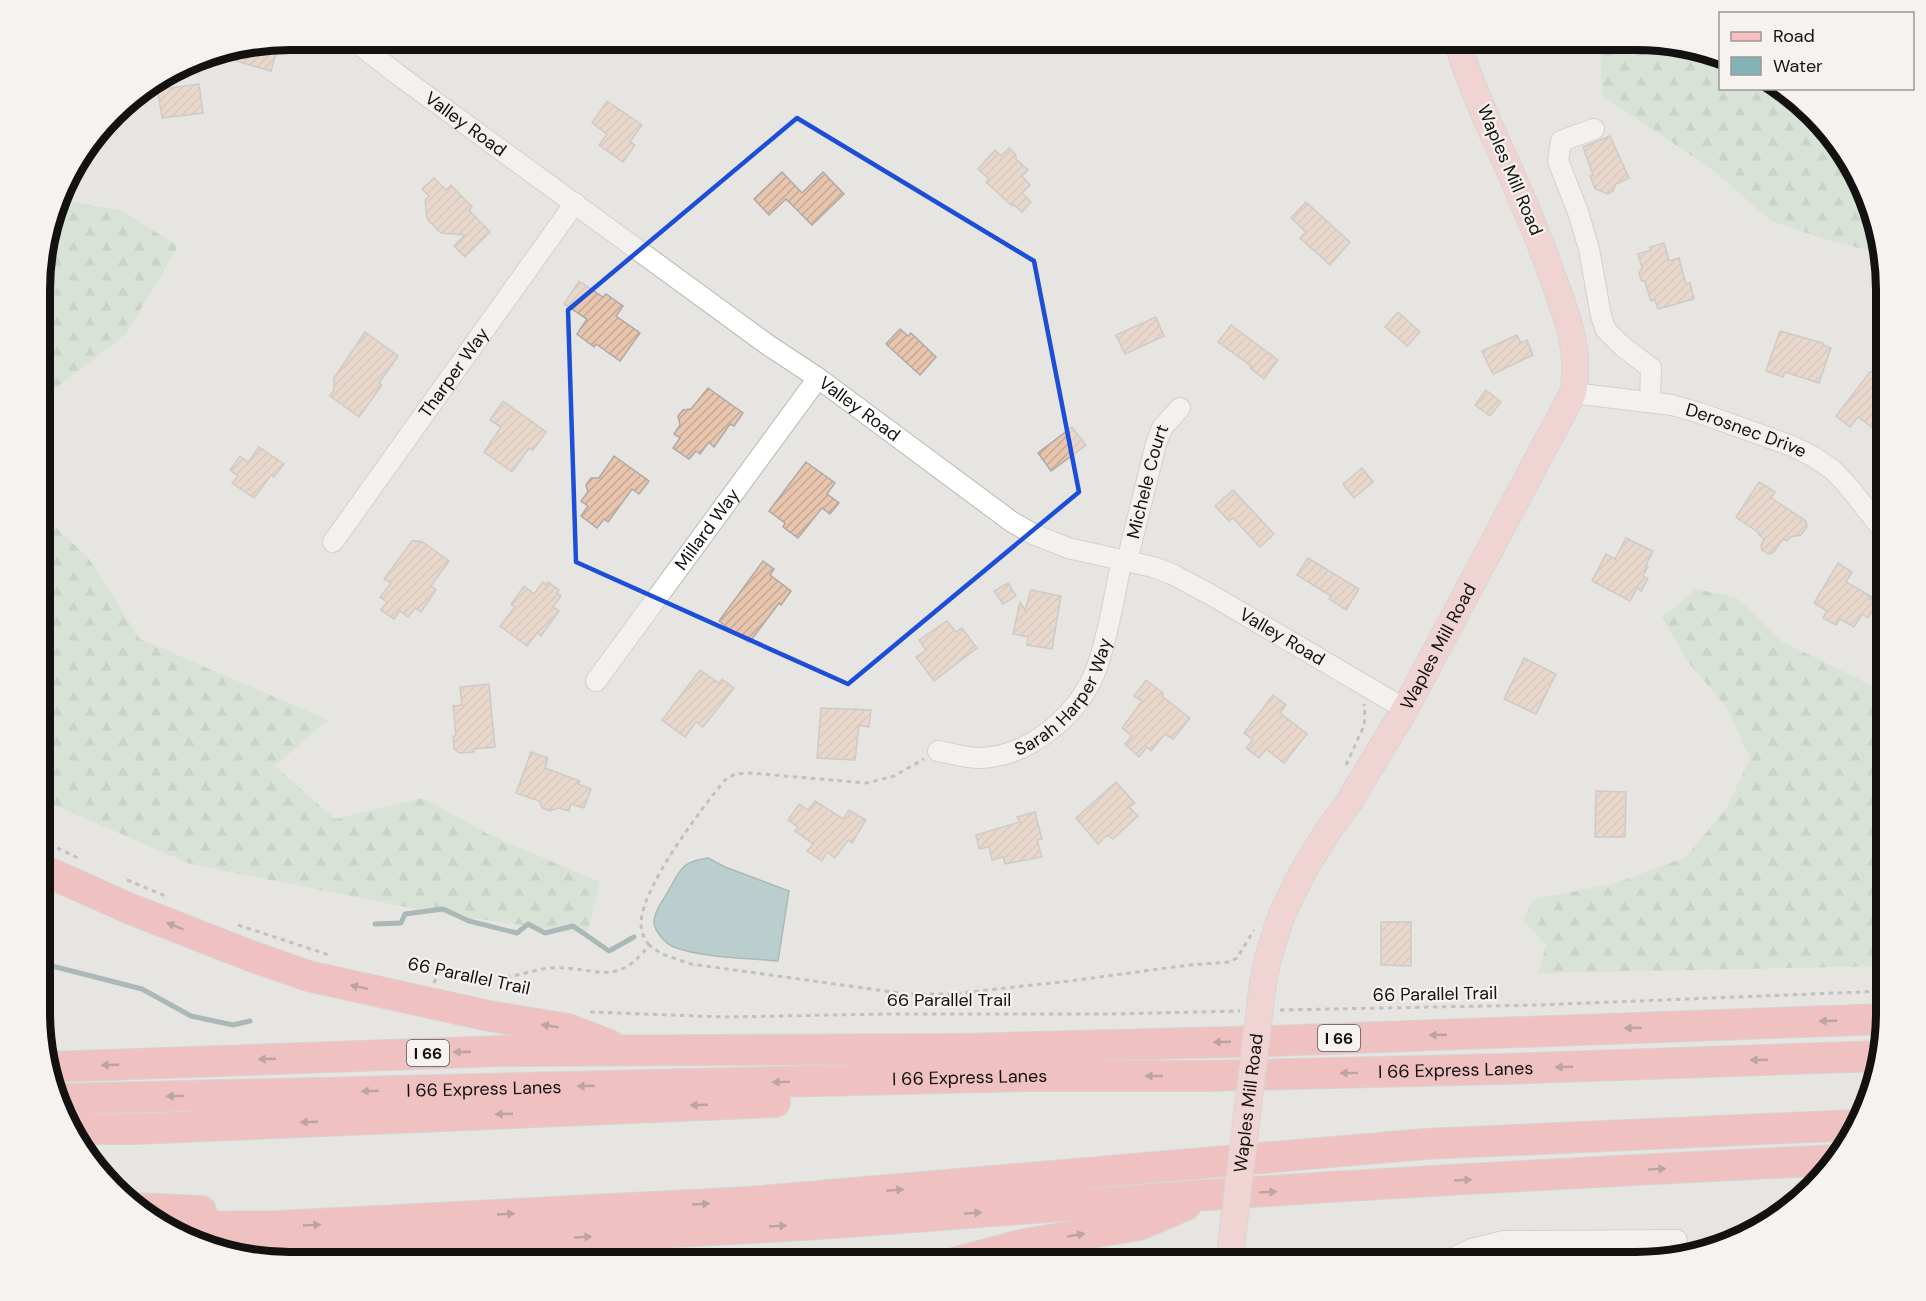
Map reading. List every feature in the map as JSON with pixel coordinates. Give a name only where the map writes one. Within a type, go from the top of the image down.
[{"type":"highway","points":[[50,873],[251,957],[308,976],[489,1016],[568,1029],[625,1051]]},
{"type":"highway","name":"I 66","points":[[56,1067],[489,1051],[960,1049],[1268,1041],[1876,1019]]},
{"type":"highway","name":"I 66 Express Lanes","points":[[66,1098],[1029,1076],[1204,1076],[1443,1071],[1872,1056]]},
{"type":"highway","points":[[81,1129],[135,1129],[921,1096],[1029,1076]]},
{"type":"highway","points":[[184,1227],[279,1226],[749,1202],[1425,1144],[1847,1125]]},
{"type":"highway","points":[[250,1248],[686,1232],[1210,1195],[1824,1161]]},
{"type":"highway","points":[[995,1252],[1025,1244],[1139,1225],[1210,1195]]},
{"type":"highway","points":[[153,1209],[192,1210],[279,1226]]},
{"type":"main road","name":"Waples Mill Road","points":[[1230,1252],[1263,983],[1268,958],[1282,914],[1329,829],[1349,802],[1405,709],[1573,393],[1576,379],[1574,340],[1569,322],[1535,226],[1483,110],[1461,50]]},
{"type":"street","name":"Valley Road","points":[[366,50],[1012,522],[1033,534],[1068,548],[1125,560],[1172,574],[1405,709]]},
{"type":"street","points":[[1594,129],[1561,141],[1558,161],[1578,212],[1589,249],[1601,316],[1606,330],[1622,346],[1651,368],[1650,401]]},
{"type":"street","name":"Tharper Way","points":[[333,542],[575,203]]},
{"type":"street","name":"Millard Way","points":[[596,681],[818,378]]},
{"type":"street","name":"Derosnec Drive","points":[[1573,393],[1672,405],[1792,446],[1833,470],[1876,520]]},
{"type":"street","name":"Michele Court","points":[[1125,560],[1156,444],[1162,428],[1180,408]]},
{"type":"street","name":"Sarah Harper Way","points":[[938,751],[977,758],[994,756],[1013,751],[1036,740],[1059,722],[1088,686],[1096,668],[1125,560]]},
{"type":"street","points":[[1465,1252],[1504,1241],[1677,1239],[1674,1248]]},
{"type":"path","points":[[938,751],[894,776],[875,782],[858,783],[750,772],[735,774],[725,780],[659,872],[644,909],[641,921],[643,936],[649,945],[662,954],[691,964],[934,996],[1230,962],[1237,958],[1256,927]]},
{"type":"path","points":[[50,844],[88,863]]},
{"type":"path","points":[[117,876],[169,897]]},
{"type":"path","points":[[231,922],[333,957]]},
{"type":"path","points":[[434,984],[438,973],[445,969],[494,978],[554,968],[609,973],[629,967],[649,945]]},
{"type":"path","name":"66 Parallel Trail","points":[[1276,1010],[1538,1005],[1876,991]]},
{"type":"path","name":"66 Parallel Trail","points":[[590,1012],[725,1017],[1241,1011]]},
{"type":"highlighted area","points":[[797,118],[1034,261],[1079,492],[848,684],[576,562],[568,310]]},
{"type":"green space","points":[[1600,50],[1652,50],[1683,54],[1719,64],[1719,90],[1770,90],[1795,109],[1817,131],[1836,156],[1852,184],[1864,213],[1873,251],[1834,242],[1771,221],[1714,171],[1602,95]]},
{"type":"green space","points":[[67,201],[120,210],[178,246],[126,334],[50,392],[50,274],[54,243]]},
{"type":"green space","points":[[50,522],[89,559],[140,639],[328,720],[275,766],[335,819],[423,798],[490,835],[600,882],[587,935],[421,910],[190,864],[50,803]]},
{"type":"green space","points":[[1696,589],[1737,598],[1781,641],[1859,679],[1876,690],[1876,966],[1538,973],[1546,945],[1523,920],[1534,899],[1613,884],[1686,857],[1727,807],[1750,758],[1728,709],[1689,663],[1662,617]]},
{"type":"water","points":[[708,858],[725,867],[789,891],[778,961],[685,951],[671,945],[659,934],[654,923],[659,906],[680,871],[687,864]]},
{"type":"building","points":[[277,50],[271,71],[227,58]]},
{"type":"building","points":[[170,84],[170,88],[199,84],[203,113],[162,118],[157,89]]},
{"type":"building","points":[[607,101],[642,125],[630,142],[635,145],[623,162],[599,145],[607,134],[592,123]]},
{"type":"building","points":[[1610,136],[1629,178],[1616,184],[1613,191],[1608,194],[1595,189],[1590,176],[1593,175],[1583,147]]},
{"type":"building","points":[[1009,148],[1016,155],[1016,159],[1028,170],[1022,176],[1030,185],[1022,193],[1031,202],[1022,212],[986,182],[989,179],[978,169],[995,150],[1001,156]]},
{"type":"building","points":[[782,172],[802,193],[823,172],[844,194],[812,225],[786,199],[769,215],[754,199]]},
{"type":"building","points":[[434,178],[446,190],[451,185],[472,207],[469,210],[490,232],[465,257],[454,246],[465,235],[441,233],[427,219],[425,200],[429,196],[422,189]]},
{"type":"building","points":[[1306,202],[1350,242],[1330,265],[1300,238],[1306,232],[1291,218]]},
{"type":"building","points":[[1664,243],[1669,261],[1679,258],[1686,284],[1690,283],[1694,299],[1658,309],[1655,300],[1651,301],[1645,282],[1641,280],[1639,273],[1642,268],[1638,254]]},
{"type":"building","points":[[579,281],[603,297],[606,294],[623,306],[616,316],[640,333],[620,361],[596,344],[594,347],[577,334],[587,319],[564,304]]},
{"type":"building","points":[[1398,312],[1420,332],[1407,346],[1385,327]]},
{"type":"building","points":[[1156,317],[1164,336],[1125,354],[1116,335]]},
{"type":"building","points":[[1231,325],[1278,360],[1264,379],[1250,368],[1251,366],[1218,342]]},
{"type":"building","points":[[900,329],[908,336],[911,333],[936,357],[920,375],[886,344]]},
{"type":"building","points":[[1780,331],[1823,343],[1831,348],[1819,383],[1785,372],[1783,377],[1766,371]]},
{"type":"building","points":[[365,332],[398,356],[379,383],[382,385],[359,417],[330,396],[334,390],[334,378]]},
{"type":"building","points":[[1517,335],[1521,343],[1527,340],[1533,355],[1493,374],[1482,351]]},
{"type":"building","points":[[1876,371],[1876,430],[1858,417],[1850,427],[1836,416],[1870,372]]},
{"type":"building","points":[[708,388],[743,413],[734,426],[730,424],[714,447],[709,442],[700,454],[696,451],[689,459],[673,448],[680,438],[674,434],[680,425],[678,416],[683,410],[691,409]]},
{"type":"building","points":[[1486,390],[1501,402],[1490,416],[1475,405]]},
{"type":"building","points":[[503,401],[546,432],[533,450],[529,448],[512,472],[484,452],[501,427],[490,420]]},
{"type":"building","points":[[1072,427],[1086,445],[1051,471],[1038,453]]},
{"type":"building","points":[[259,447],[284,464],[274,477],[271,475],[254,498],[232,483],[238,476],[230,470],[240,456],[248,462]]},
{"type":"building","points":[[614,456],[649,481],[639,494],[632,489],[608,522],[604,519],[597,528],[581,516],[588,506],[581,501],[588,492],[586,485],[591,478],[599,478]]},
{"type":"building","points":[[806,462],[835,483],[827,494],[839,503],[830,514],[822,508],[798,538],[783,527],[785,523],[769,511]]},
{"type":"building","points":[[1362,468],[1373,482],[1354,498],[1343,484]]},
{"type":"building","points":[[1759,482],[1775,492],[1771,498],[1806,521],[1807,527],[1801,535],[1790,537],[1787,541],[1783,539],[1773,553],[1768,554],[1762,550],[1761,545],[1764,539],[1759,533],[1736,517]]},
{"type":"building","points":[[1233,490],[1274,534],[1260,547],[1233,518],[1229,521],[1215,506]]},
{"type":"building","points":[[1626,538],[1653,551],[1643,576],[1648,579],[1641,591],[1637,588],[1630,601],[1592,581],[1606,554],[1615,559]]},
{"type":"building","points":[[412,541],[421,541],[449,561],[431,586],[436,590],[421,612],[415,608],[408,617],[400,611],[394,619],[381,610],[387,602],[380,597],[391,583],[384,579]]},
{"type":"building","points":[[1308,558],[1359,589],[1346,610],[1329,599],[1331,596],[1297,575]]},
{"type":"building","points":[[763,561],[774,569],[770,575],[791,591],[749,643],[719,621]]},
{"type":"building","points":[[1838,563],[1852,572],[1846,582],[1872,597],[1870,599],[1876,605],[1868,618],[1862,614],[1854,627],[1840,619],[1836,625],[1823,618],[1827,611],[1814,603]]},
{"type":"building","points":[[543,582],[546,585],[548,582],[559,590],[557,593],[561,596],[553,607],[559,611],[541,636],[537,633],[527,646],[500,626],[515,607],[511,604],[524,586],[534,594]]},
{"type":"building","points":[[1008,583],[1016,596],[1003,604],[994,591]]},
{"type":"building","points":[[1031,590],[1061,596],[1052,649],[1027,645],[1028,637],[1013,634],[1020,602],[1025,610]]},
{"type":"building","points":[[947,621],[956,632],[962,628],[977,648],[934,681],[916,657],[926,650],[919,640]]},
{"type":"building","points":[[1524,658],[1556,674],[1536,714],[1504,699]]},
{"type":"building","points":[[700,670],[719,683],[722,679],[734,688],[703,727],[696,722],[685,737],[662,720]]},
{"type":"building","points":[[1146,680],[1190,718],[1173,739],[1165,734],[1151,751],[1147,747],[1139,757],[1125,744],[1132,736],[1122,728],[1142,701],[1134,696]]},
{"type":"building","points":[[489,684],[495,747],[460,753],[454,749],[453,736],[456,736],[453,706],[462,705],[460,687]]},
{"type":"building","points":[[1273,695],[1286,705],[1280,713],[1307,734],[1284,763],[1266,749],[1259,758],[1246,748],[1253,740],[1244,733]]},
{"type":"building","points":[[821,708],[871,710],[869,727],[859,725],[855,760],[817,758]]},
{"type":"building","points":[[531,752],[548,758],[545,768],[580,781],[578,784],[591,789],[584,808],[571,804],[569,811],[558,808],[550,811],[542,808],[539,801],[516,793]]},
{"type":"building","points":[[1116,782],[1135,803],[1129,807],[1138,816],[1113,839],[1107,835],[1098,844],[1076,818]]},
{"type":"building","points":[[1596,791],[1626,792],[1625,837],[1595,837]]},
{"type":"building","points":[[815,801],[843,819],[849,810],[866,820],[852,843],[848,840],[835,858],[827,852],[822,861],[807,851],[813,844],[795,831],[798,827],[788,820],[799,804],[808,810]]},
{"type":"building","points":[[1035,812],[1042,839],[1037,840],[1042,857],[1005,864],[1003,857],[992,860],[989,847],[979,849],[976,835],[1020,822],[1017,817]]},
{"type":"building","points":[[1381,922],[1411,922],[1411,966],[1381,965]]},
{"type":"waterway","points":[[375,924],[401,923],[405,914],[443,909],[469,921],[517,933],[528,924],[545,933],[573,926],[609,951],[634,937]]},
{"type":"waterway","points":[[52,966],[142,989],[191,1016],[233,1025],[250,1021]]}]
